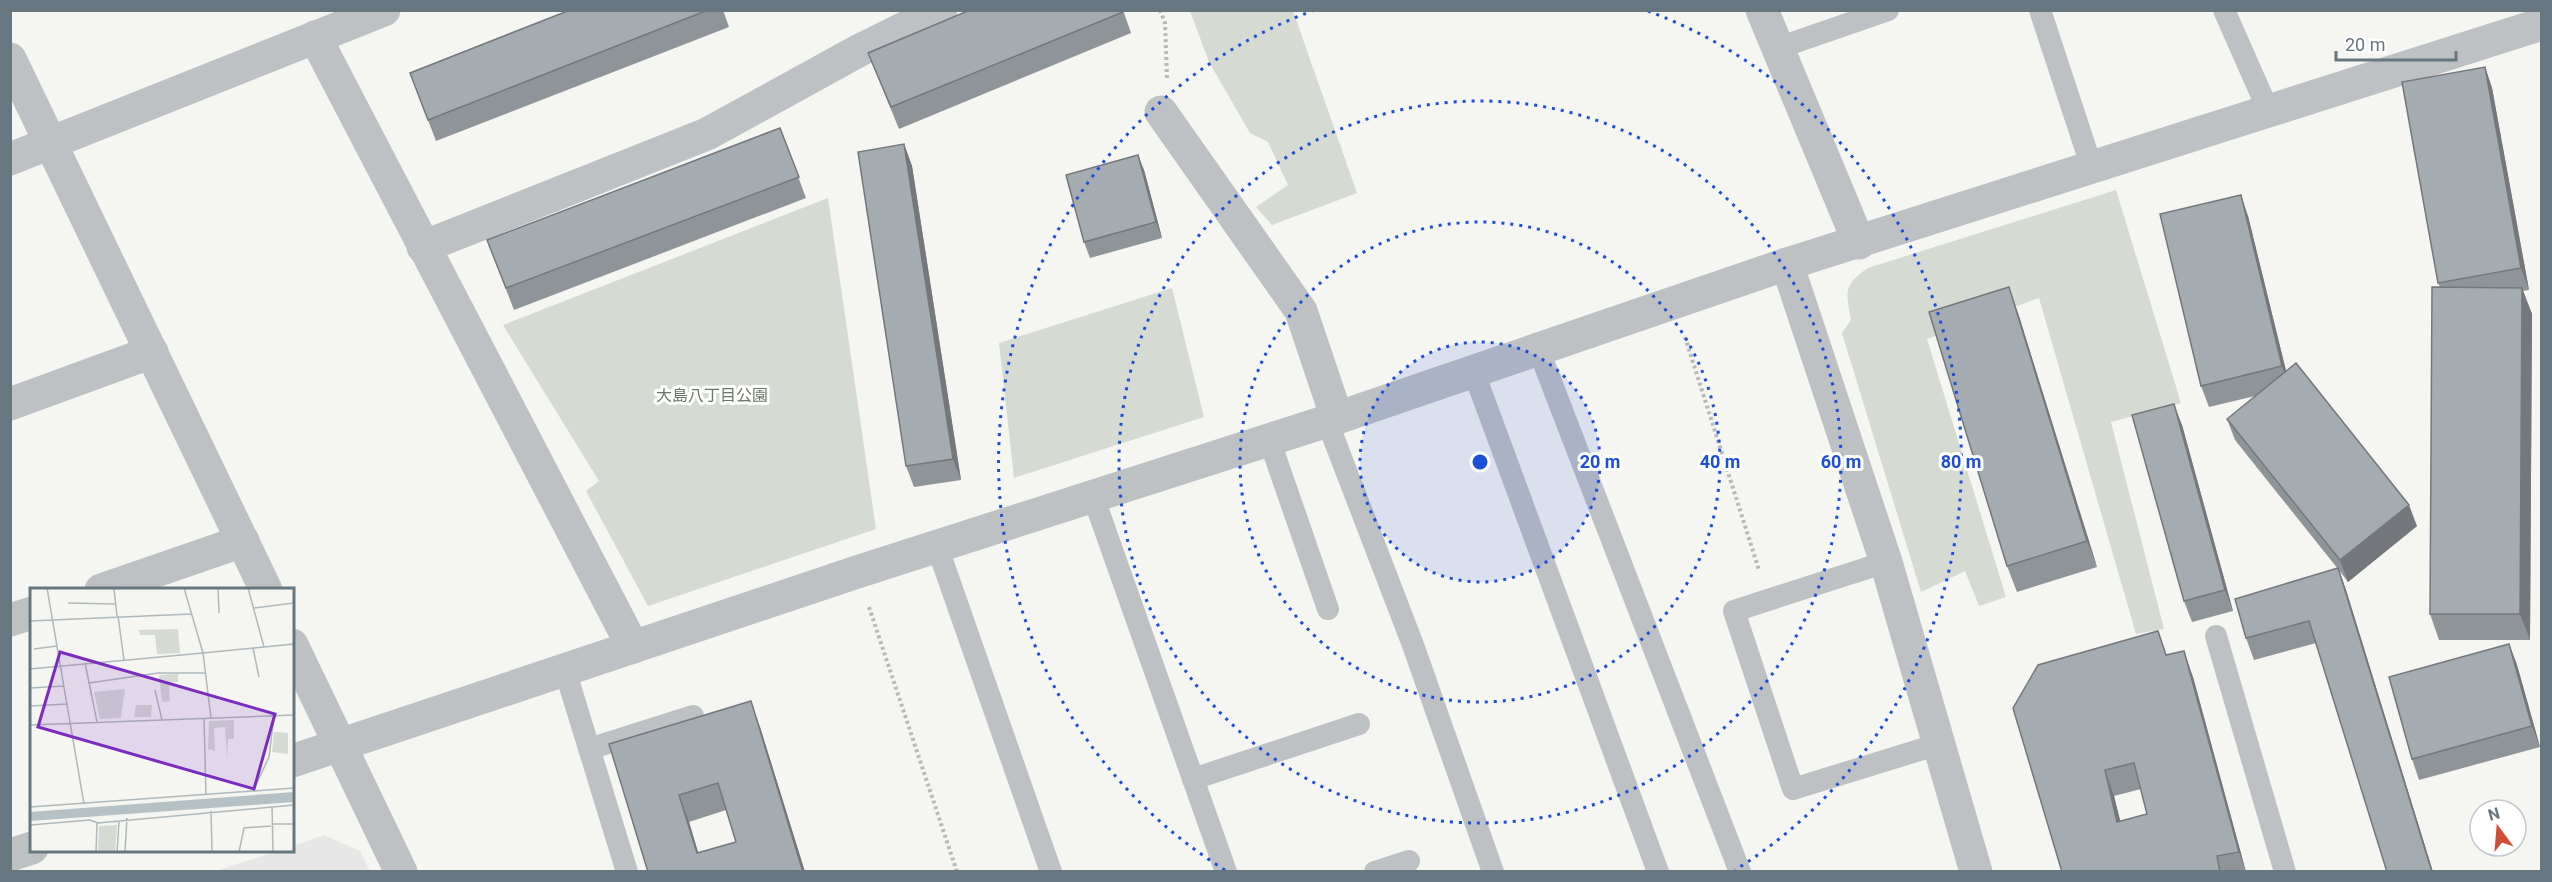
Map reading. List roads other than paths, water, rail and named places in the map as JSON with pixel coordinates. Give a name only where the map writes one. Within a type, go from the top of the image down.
[{"type":"street","points":[[10,159],[384,10]]},
{"type":"street","points":[[423,247],[707,134],[860,50],[941,10]]},
{"type":"street","points":[[1762,10],[1859,243]]},
{"type":"street","points":[[294,760],[857,572],[1332,419],[1787,264],[2541,25]]},
{"type":"street","points":[[315,37],[633,647]]},
{"type":"street","points":[[10,59],[265,588]]},
{"type":"street","points":[[1161,112],[1301,311],[1332,419]]},
{"type":"street","points":[[1787,264],[1886,562],[1976,872]]},
{"type":"street","points":[[10,404],[152,352]]},
{"type":"street","points":[[107,588],[243,542]]},
{"type":"street","points":[[10,620],[30,614]]},
{"type":"street","points":[[294,649],[401,872]]},
{"type":"street","points":[[10,855],[30,849]]},
{"type":"lane","points":[[1778,48],[1888,10]]},
{"type":"lane","points":[[2040,10],[2092,168]]},
{"type":"lane","points":[[2224,10],[2269,112]]},
{"type":"lane","points":[[1538,348],[1740,872]]},
{"type":"lane","points":[[1473,370],[1658,872]]},
{"type":"lane","points":[[1332,419],[1493,872]]},
{"type":"lane","points":[[1269,439],[1328,609]]},
{"type":"lane","points":[[1093,496],[1226,872]]},
{"type":"lane","points":[[937,546],[1051,872]]},
{"type":"lane","points":[[1886,562],[1734,611],[1793,789],[1939,744]]},
{"type":"lane","points":[[2216,636],[2285,872]]},
{"type":"lane","points":[[565,670],[627,872]]},
{"type":"lane","points":[[589,749],[693,716]]},
{"type":"lane","points":[[1193,779],[1359,724]]},
{"type":"lane","points":[[1375,872],[1409,861]]},
{"type":"park label","name":"大島八丁目公園","points":[[712,395]]}]
